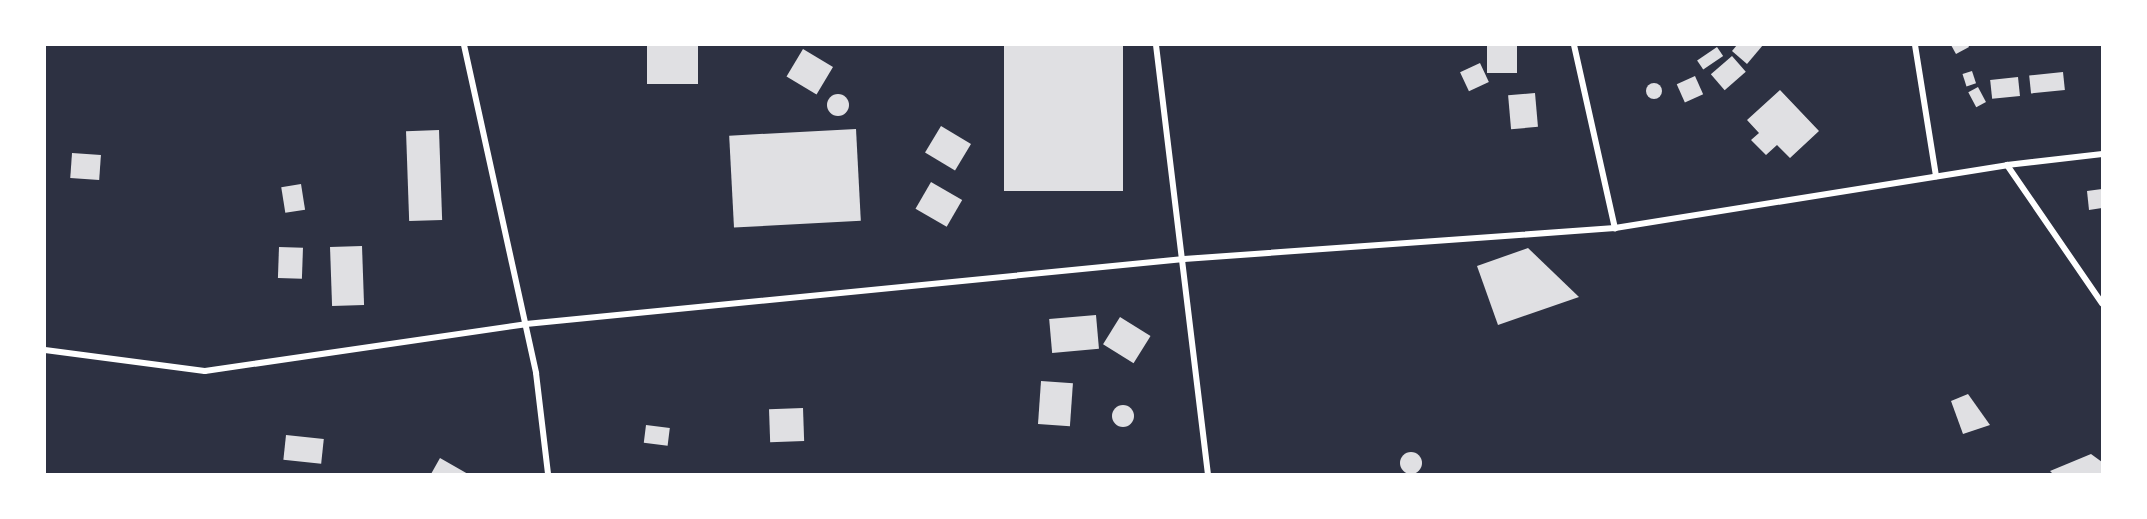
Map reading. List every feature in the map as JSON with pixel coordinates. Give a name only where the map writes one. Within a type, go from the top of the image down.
[{"type":"street","points":[[464,45],[536,373],[548,474]]},
{"type":"street","points":[[1156,45],[1184,259],[1208,474]]},
{"type":"street","points":[[1574,45],[1615,228]]},
{"type":"street","points":[[1915,45],[1936,176]]},
{"type":"street","points":[[45,350],[205,371],[526,324],[1184,259],[1615,228],[2007,165],[2102,154]]},
{"type":"street","points":[[2007,165],[2102,303]]},
{"type":"building","points":[[647,45],[698,45],[698,84],[647,84]]},
{"type":"building","points":[[1004,45],[1123,45],[1123,191],[1004,191]]},
{"type":"building","points":[[1487,45],[1517,45],[1517,73],[1487,73]]},
{"type":"building","points":[[1737,45],[1763,45],[1747,64],[1732,51]]},
{"type":"building","points":[[1951,45],[1968,45],[1969,47],[1956,54]]},
{"type":"building","points":[[1717,47],[1723,56],[1703,70],[1697,60]]},
{"type":"building","points":[[803,49],[833,67],[817,94],[787,76]]},
{"type":"building","points":[[1732,56],[1746,72],[1725,90],[1711,74]]},
{"type":"building","points":[[1480,63],[1489,82],[1469,91],[1460,72]]},
{"type":"building","points":[[1972,71],[1976,83],[1967,86],[1962,74]]},
{"type":"building","points":[[2063,72],[2065,90],[2031,93],[2029,76]]},
{"type":"building","points":[[1695,76],[1703,94],[1685,102],[1677,84]]},
{"type":"building","points":[[2018,77],[2020,96],[1992,99],[1990,80]]},
{"type":"building","points":[[1654,83],[1662,91],[1654,99],[1646,91]]},
{"type":"building","points":[[1978,87],[1986,102],[1976,107],[1968,92]]},
{"type":"building","points":[[1780,90],[1819,131],[1790,158],[1777,145],[1766,155],[1751,140],[1759,133],[1747,120]]},
{"type":"building","points":[[1535,93],[1538,127],[1511,129],[1508,95]]},
{"type":"building","points":[[838,94],[846,97],[849,105],[846,113],[838,116],[830,113],[827,105],[830,97]]},
{"type":"building","points":[[941,126],[971,144],[955,171],[925,153]]},
{"type":"building","points":[[856,129],[861,221],[734,228],[729,136]]},
{"type":"building","points":[[439,130],[442,220],[409,221],[406,131]]},
{"type":"building","points":[[72,153],[101,155],[99,180],[70,178]]},
{"type":"building","points":[[931,182],[962,200],[947,227],[916,209]]},
{"type":"building","points":[[301,184],[305,210],[285,213],[281,187]]},
{"type":"building","points":[[2102,189],[2102,208],[2089,210],[2087,191]]},
{"type":"building","points":[[362,246],[364,305],[332,306],[330,247]]},
{"type":"building","points":[[279,247],[303,248],[302,279],[278,278]]},
{"type":"building","points":[[1528,248],[1579,297],[1498,325],[1477,266]]},
{"type":"building","points":[[1096,315],[1099,349],[1052,353],[1049,319]]},
{"type":"building","points":[[1120,317],[1151,336],[1134,363],[1103,344]]},
{"type":"building","points":[[1041,381],[1073,383],[1070,426],[1038,424]]},
{"type":"building","points":[[1968,394],[1990,425],[1963,434],[1951,401]]},
{"type":"building","points":[[1123,405],[1131,408],[1134,416],[1131,424],[1123,427],[1115,424],[1112,416],[1115,408]]},
{"type":"building","points":[[803,408],[804,441],[770,442],[769,409]]},
{"type":"building","points":[[646,425],[670,428],[668,446],[644,443]]},
{"type":"building","points":[[286,435],[324,439],[321,464],[283,460]]},
{"type":"building","points":[[1411,452],[1419,455],[1422,463],[1419,471],[1411,474],[1403,471],[1400,463],[1403,455]]},
{"type":"building","points":[[2091,454],[2102,462],[2102,474],[2053,474],[2050,471]]},
{"type":"building","points":[[440,458],[468,474],[431,474]]}]
